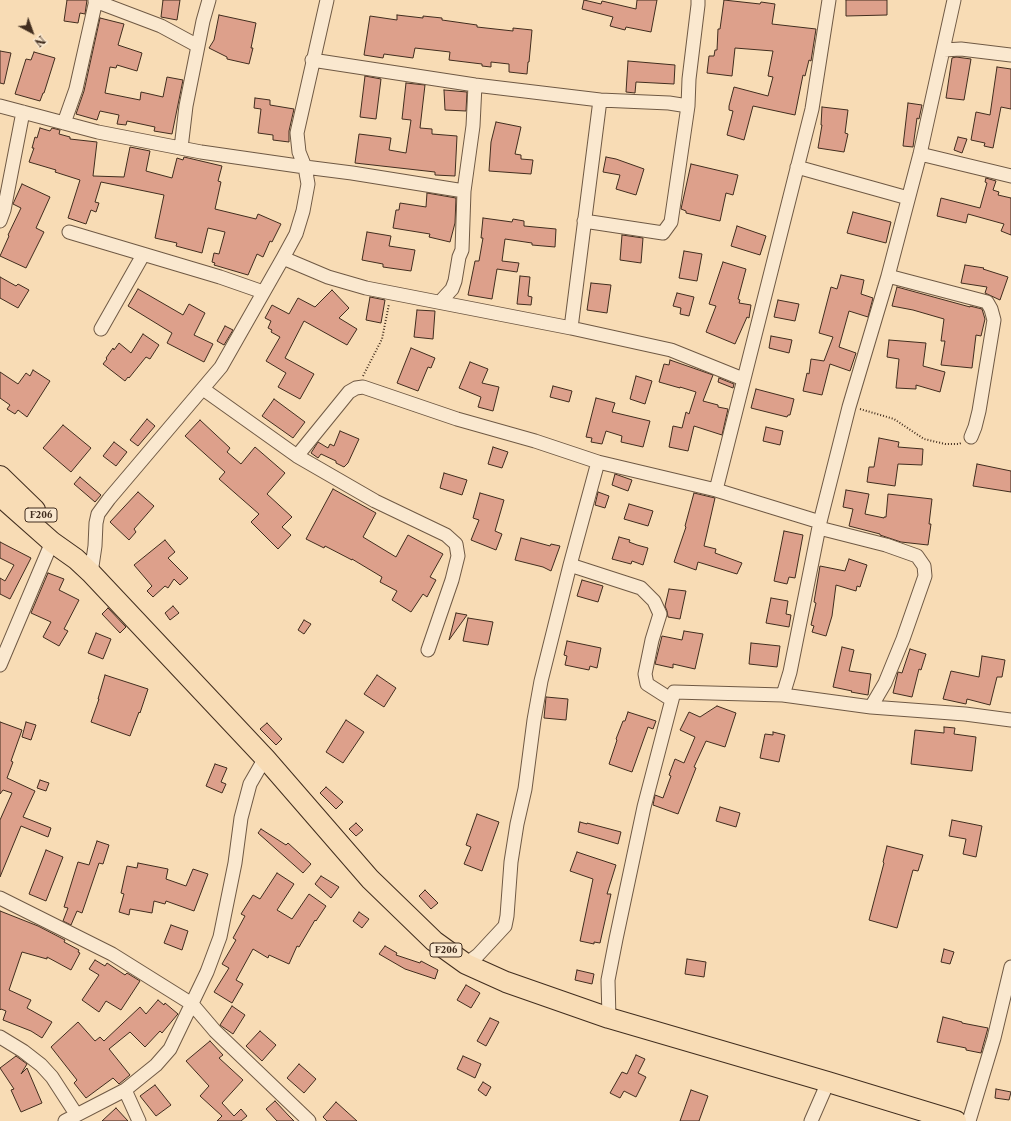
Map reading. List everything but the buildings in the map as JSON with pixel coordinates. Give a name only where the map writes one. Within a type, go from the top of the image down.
[{"type":"main road","name":"F206","points":[[0,476],[59,533],[76,559]]},
{"type":"main road","name":"F206","points":[[0,496],[52,542],[76,559],[91,573],[265,758],[370,879],[434,941],[466,964],[506,982],[609,1018],[828,1082],[951,1120]]},
{"type":"street","points":[[64,123],[76,88],[96,0],[161,26],[198,46]]},
{"type":"street","points":[[181,148],[186,106],[203,21],[209,0]]},
{"type":"street","points":[[91,573],[98,514],[221,367],[296,234],[303,211],[308,184],[305,167],[299,152],[297,133],[312,60],[327,0]]},
{"type":"street","points":[[584,221],[663,233],[671,222],[688,106],[689,78],[698,0]]},
{"type":"street","points":[[716,490],[812,109],[830,0]]},
{"type":"street","points":[[783,696],[790,672],[819,525],[849,407],[888,276],[920,154],[954,0]]},
{"type":"street","points":[[944,50],[961,50],[1011,55]]},
{"type":"street","points":[[312,60],[475,85],[600,100],[669,103],[688,106]]},
{"type":"street","points":[[440,302],[452,289],[462,250],[464,191],[473,126],[475,85]]},
{"type":"street","points":[[570,328],[600,100]]},
{"type":"street","points":[[0,106],[98,132],[181,148],[464,191]]},
{"type":"street","points":[[0,221],[4,210],[23,112]]},
{"type":"street","points":[[920,154],[1011,176]]},
{"type":"street","points":[[797,167],[908,198]]},
{"type":"street","points":[[69,232],[220,277],[263,292]]},
{"type":"street","points":[[101,329],[143,255]]},
{"type":"street","points":[[283,258],[328,277],[366,288],[570,328],[671,350],[744,379]]},
{"type":"street","points":[[888,276],[987,302],[992,309],[994,320],[978,416],[971,437]]},
{"type":"street","points":[[297,456],[349,392],[356,388],[363,387],[457,420],[535,441],[598,462],[716,490],[917,556],[924,566],[925,576],[903,639],[885,683],[871,707]]},
{"type":"street","points":[[203,389],[297,456],[375,501],[446,535],[456,544],[458,556],[452,580],[428,650]]},
{"type":"street","points":[[466,964],[478,955],[504,926],[507,916],[511,862],[516,824],[525,789],[535,712],[541,681],[598,462]]},
{"type":"street","points":[[0,666],[52,542]]},
{"type":"street","points":[[570,565],[641,588],[654,600],[660,614],[652,640],[645,674],[647,684],[672,700]]},
{"type":"street","points":[[609,1018],[608,980],[616,939],[644,807],[674,692],[682,691],[783,696],[871,707],[965,714],[1011,720]]},
{"type":"street","points":[[0,1037],[23,1051],[41,1065],[52,1077],[70,1118],[125,1090],[156,1065],[170,1049],[207,972],[220,937],[235,863],[240,818],[250,784],[265,758]]},
{"type":"street","points":[[0,898],[112,954],[192,1004],[215,1031],[309,1121]]},
{"type":"street","points":[[970,1121],[994,1038],[1011,967]]},
{"type":"street","points":[[811,1121],[828,1082]]},
{"type":"street","points":[[125,1090],[139,1121]]},
{"type":"path","points":[[356,388],[382,339],[392,293]]},
{"type":"path","points":[[849,407],[894,419],[924,439],[944,444],[959,444],[971,437]]}]
